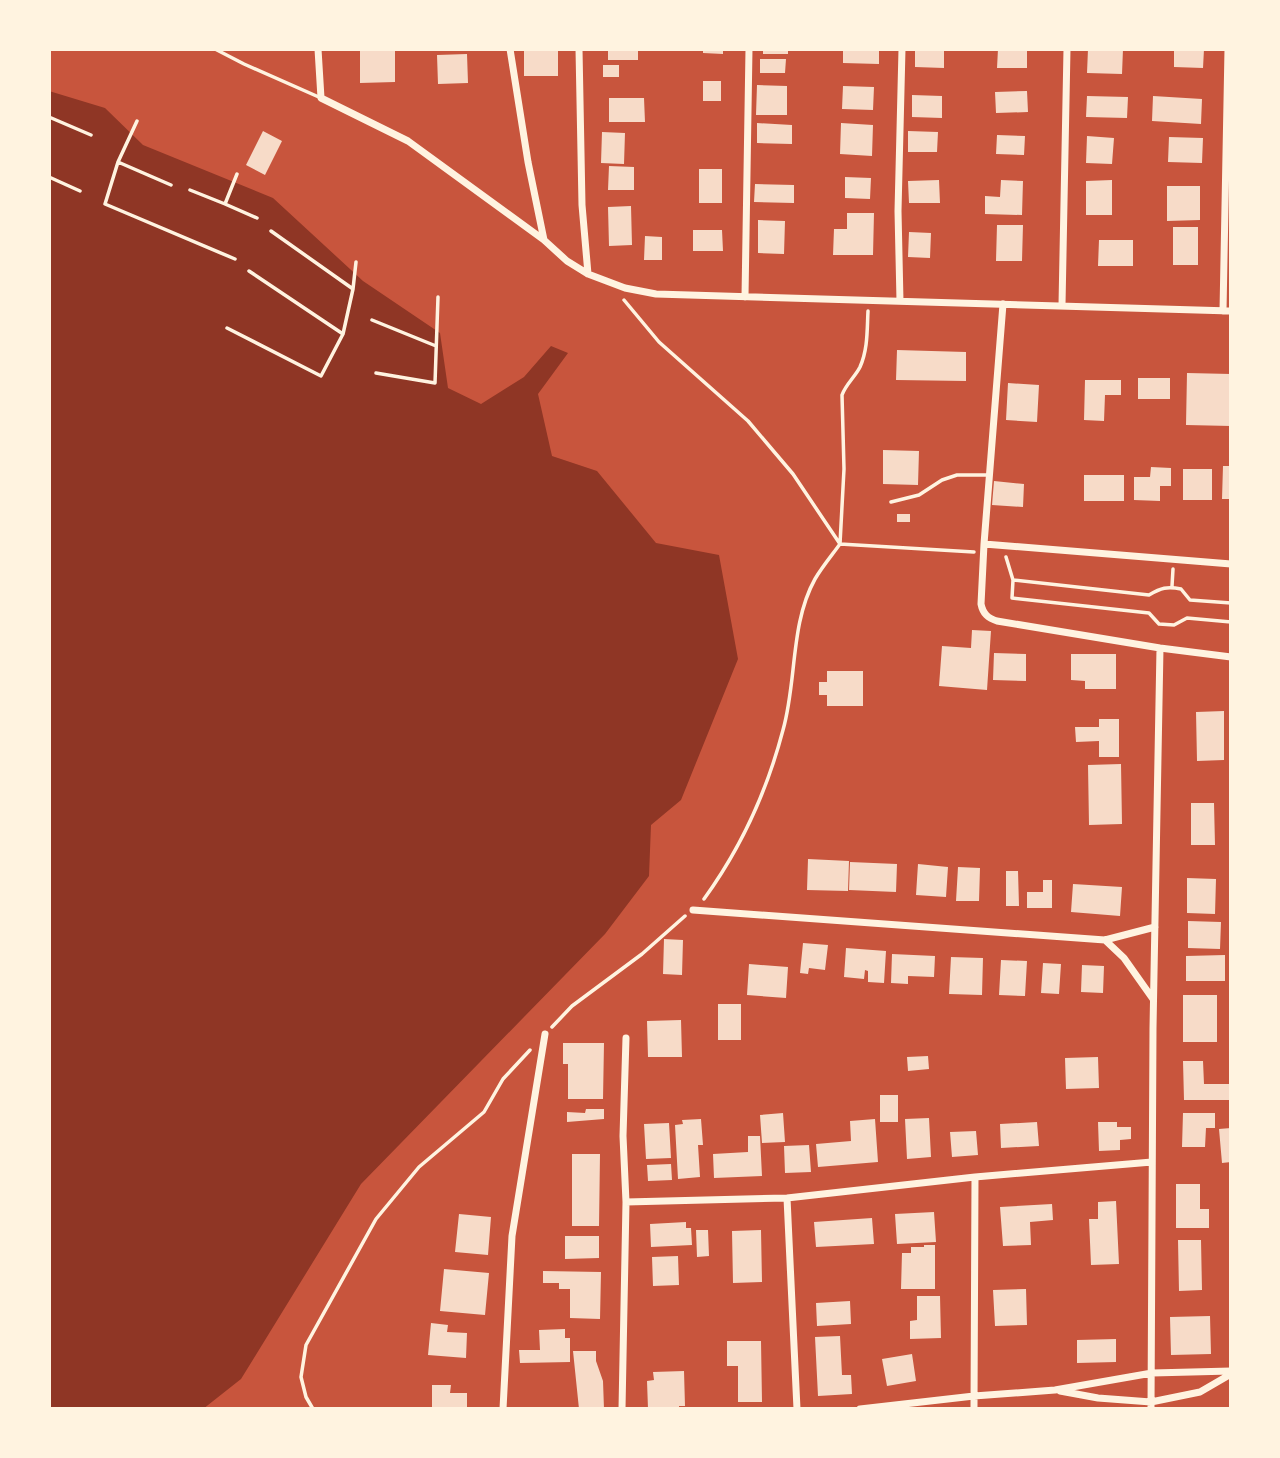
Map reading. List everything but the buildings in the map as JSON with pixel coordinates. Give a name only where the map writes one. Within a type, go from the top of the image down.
[{"type":"street","points":[[317,49],[321,97],[408,141],[544,240],[567,261],[589,274],[625,288],[656,294],[1227,311],[1228,49]]},
{"type":"street","points":[[510,49],[544,240]]},
{"type":"street","points":[[579,49],[582,205],[589,274]]},
{"type":"street","points":[[745,297],[749,49]]},
{"type":"street","points":[[900,300],[898,211],[902,49]]},
{"type":"street","points":[[1062,304],[1067,49]]},
{"type":"street","points":[[1003,304],[988,475],[981,604],[983,611],[989,618],[1160,648],[1231,657]]},
{"type":"street","points":[[984,544],[1231,564]]},
{"type":"street","points":[[1151,1405],[1153,999],[1160,648]]},
{"type":"street","points":[[693,910],[1105,940],[1155,927]]},
{"type":"street","points":[[1105,940],[1124,958],[1153,999]]},
{"type":"street","points":[[503,1409],[512,1236],[545,1034]]},
{"type":"street","points":[[622,1409],[626,1038]]},
{"type":"street","points":[[626,1202],[787,1198],[975,1177],[1152,1162]]},
{"type":"street","points":[[974,1409],[975,1177]]},
{"type":"street","points":[[787,1198],[797,1409]]},
{"type":"street","points":[[860,1409],[1055,1390],[1152,1373],[1231,1373]]},
{"type":"street","points":[[1055,1390],[1151,1405],[1200,1392],[1231,1373]]},
{"type":"lane","points":[[215,49],[321,97]]},
{"type":"lane","points":[[891,502],[919,495],[942,480],[957,475],[988,475]]},
{"type":"path","points":[[49,117],[91,135]]},
{"type":"path","points":[[137,121],[118,162],[104,204],[235,260]]},
{"type":"path","points":[[118,162],[171,185]]},
{"type":"path","points":[[225,204],[237,174]]},
{"type":"path","points":[[49,177],[80,191]]},
{"type":"path","points":[[190,190],[257,218]]},
{"type":"path","points":[[271,231],[353,289]]},
{"type":"path","points":[[227,328],[321,376],[343,334],[356,262]]},
{"type":"path","points":[[249,271],[343,334]]},
{"type":"path","points":[[618,296],[628,303],[659,342],[748,421],[793,474],[840,544]]},
{"type":"path","points":[[376,373],[435,383],[438,297]]},
{"type":"path","points":[[313,1409],[301,1377],[306,1345],[376,1219],[419,1167],[484,1112],[503,1079],[572,1006],[642,954],[705,898],[758,808],[784,728],[802,613],[815,580],[840,544],[844,469],[842,396],[845,387],[859,368],[867,347],[868,300]]},
{"type":"path","points":[[372,320],[436,346]]},
{"type":"path","points":[[840,544],[983,553]]},
{"type":"path","points":[[1002,545],[1013,580],[1012,598],[1149,613],[1159,624],[1166,625],[1174,625],[1188,618],[1231,622]]},
{"type":"path","points":[[1172,587],[1174,560]]},
{"type":"path","points":[[1013,580],[1149,596],[1163,587],[1172,587],[1181,589],[1190,600],[1231,603]]},
{"type":"shaded area","points":[[49,91],[105,108],[143,145],[273,198],[363,281],[440,333],[448,388],[481,404],[524,377],[551,346],[568,353],[538,394],[552,456],[597,471],[656,543],[719,555],[738,659],[681,800],[651,825],[649,876],[605,934],[361,1184],[241,1379],[203,1409],[49,1409]]}]
